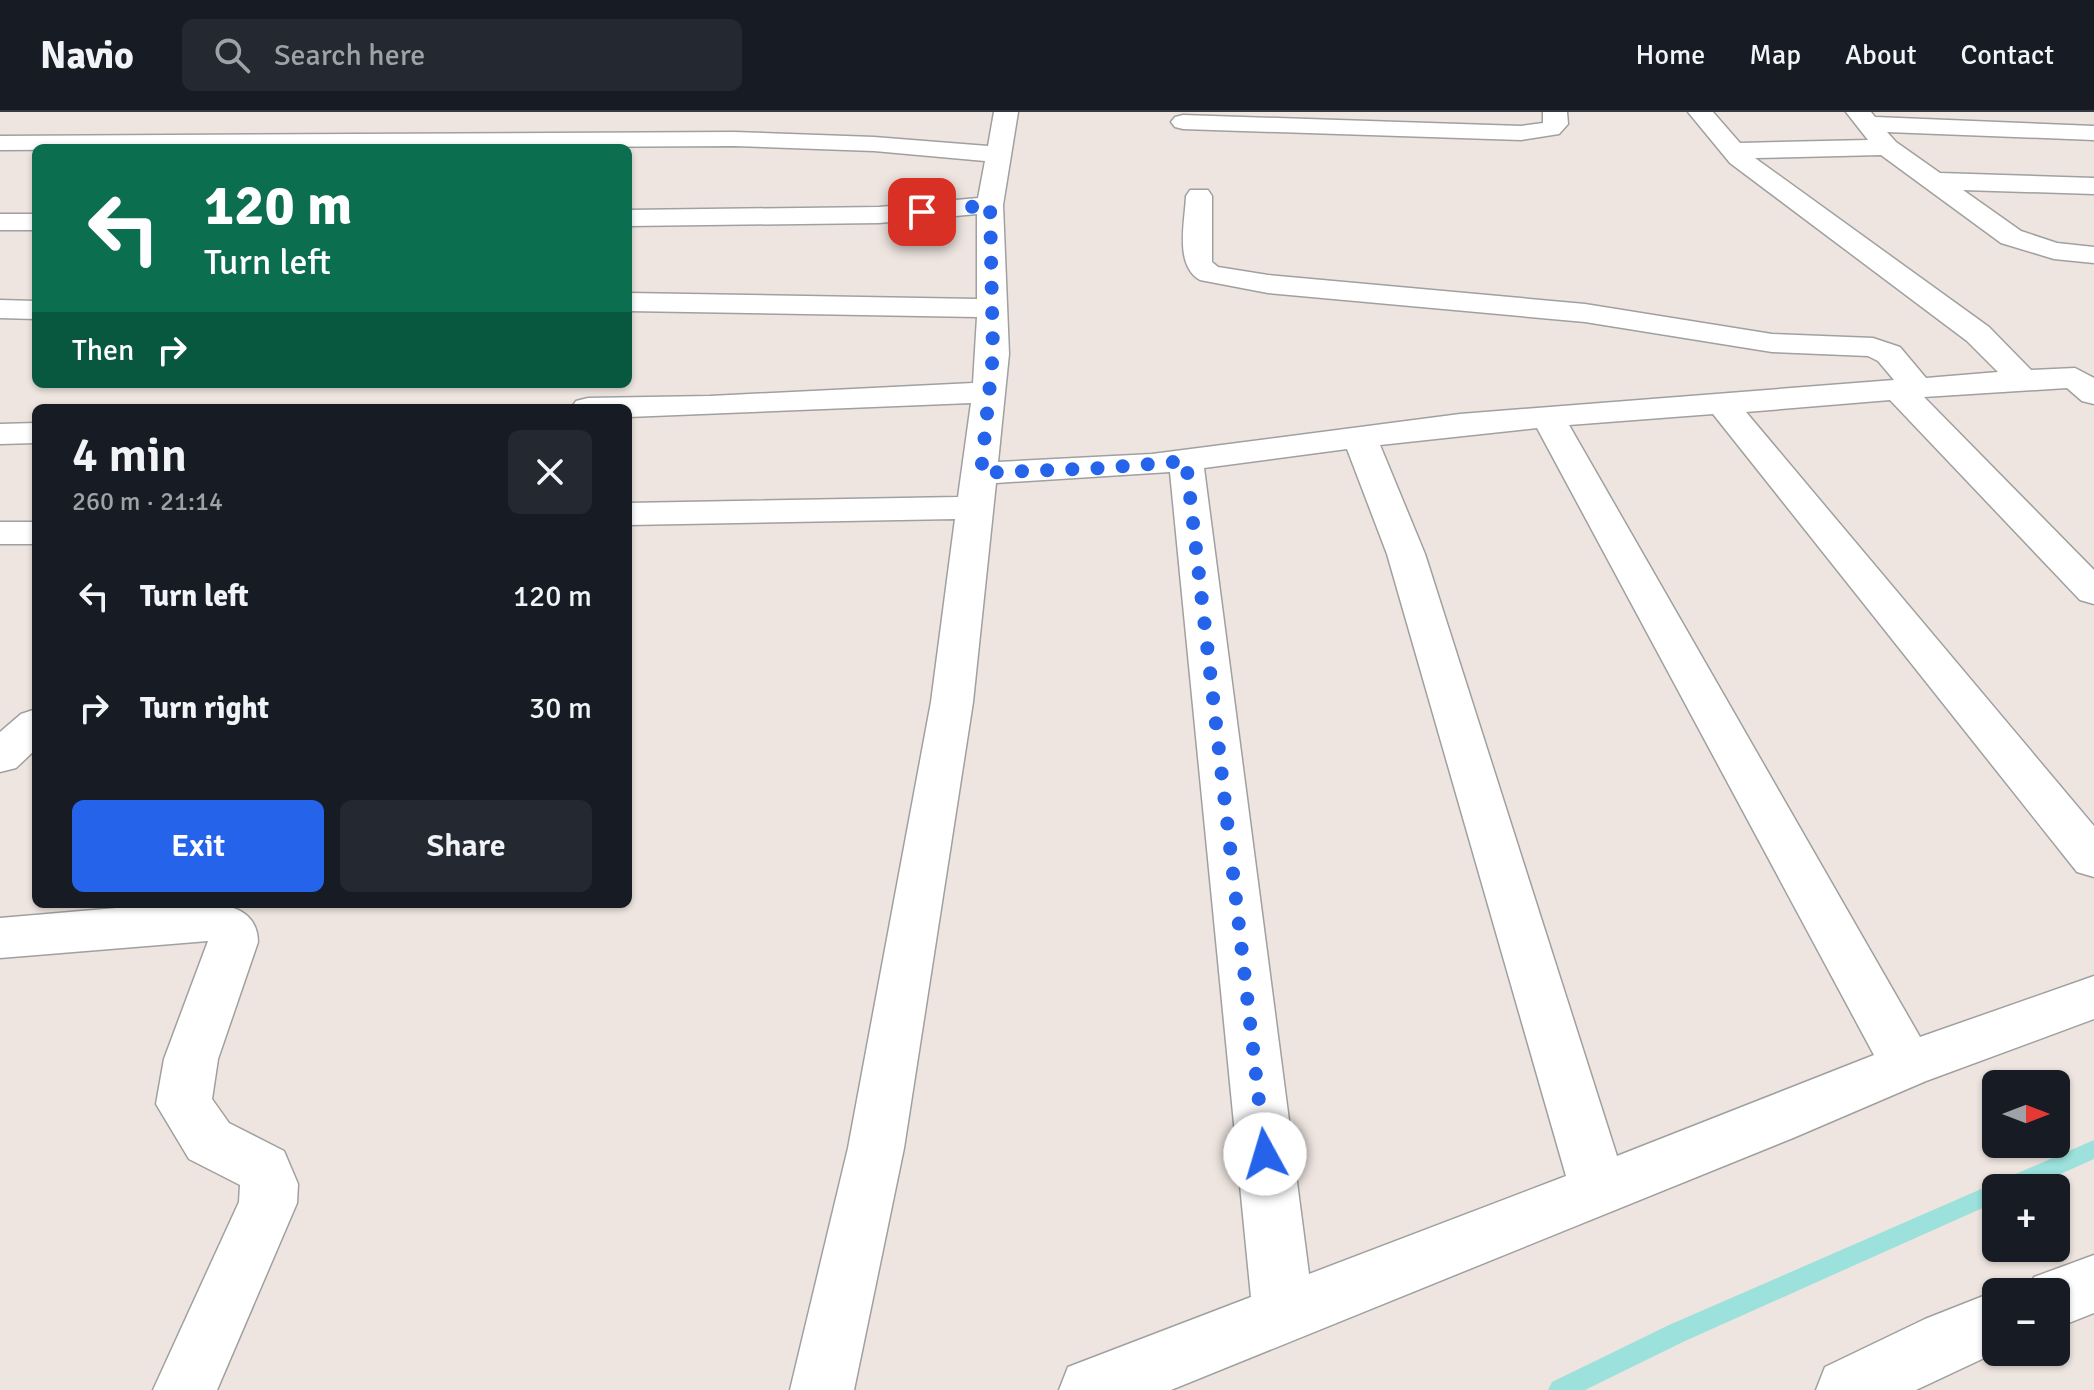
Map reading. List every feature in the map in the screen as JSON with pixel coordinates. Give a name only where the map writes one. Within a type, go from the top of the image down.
[{"type":"street","points":[[822,1390],[876,1148],[952,702],[993,354],[990,205],[1006,112]]},
{"type":"street","points":[[1183,122],[1521,133],[1550,129],[1556,124],[1555,112]]},
{"type":"street","points":[[1700,112],[1731,151],[1978,334],[2023,380]]},
{"type":"street","points":[[1863,118],[1990,121],[2094,133]]},
{"type":"street","points":[[1863,118],[1887,147],[2019,241],[2054,251],[2094,255]]},
{"type":"street","points":[[1990,121],[2049,185]]},
{"type":"street","points":[[0,143],[734,139],[874,144],[997,154]]},
{"type":"street","points":[[1731,151],[1887,147]]},
{"type":"street","points":[[1933,181],[2094,186]]},
{"type":"street","points":[[1199,196],[1198,262],[1201,269],[1210,274],[1268,284],[1585,313],[1772,343],[1873,347],[1889,354],[1908,390],[2094,592]]},
{"type":"street","points":[[632,218],[879,215],[990,205]]},
{"type":"street","points":[[0,222],[32,222]]},
{"type":"street","points":[[632,302],[991,308]]},
{"type":"street","points":[[0,309],[32,310]]},
{"type":"street","points":[[632,514],[978,490],[1102,468],[1186,461],[1359,436],[1547,416],[2023,380],[2088,383]]},
{"type":"street","points":[[632,407],[989,392]]},
{"type":"street","points":[[1722,404],[2094,859]]},
{"type":"street","points":[[1547,416],[1907,1065]]},
{"type":"street","points":[[0,434],[32,433]]},
{"type":"street","points":[[1359,436],[1406,554],[1599,1190]]},
{"type":"street","points":[[1186,461],[1283,1312]]},
{"type":"street","points":[[0,533],[32,533]]},
{"type":"street","points":[[0,706],[32,716]]},
{"type":"street","points":[[0,757],[32,728]]},
{"type":"street","points":[[0,938],[189,921],[220,922],[233,932],[233,942],[191,1059],[184,1104],[209,1141],[264,1169],[269,1184],[268,1203],[185,1390]]},
{"type":"street","points":[[1091,1390],[1907,1065],[2094,997]]},
{"type":"street","points":[[2070,1293],[2094,1284]]},
{"type":"street","points":[[1848,1390],[1947,1341],[1982,1327]]},
{"type":"waterway","points":[[2038,1174],[2094,1149]]},
{"type":"waterway","points":[[1560,1390],[1677,1333],[1982,1198]]},
{"type":"route","points":[[922,212],[990,205],[993,354],[981,473],[1186,461],[1265,1154]]}]
